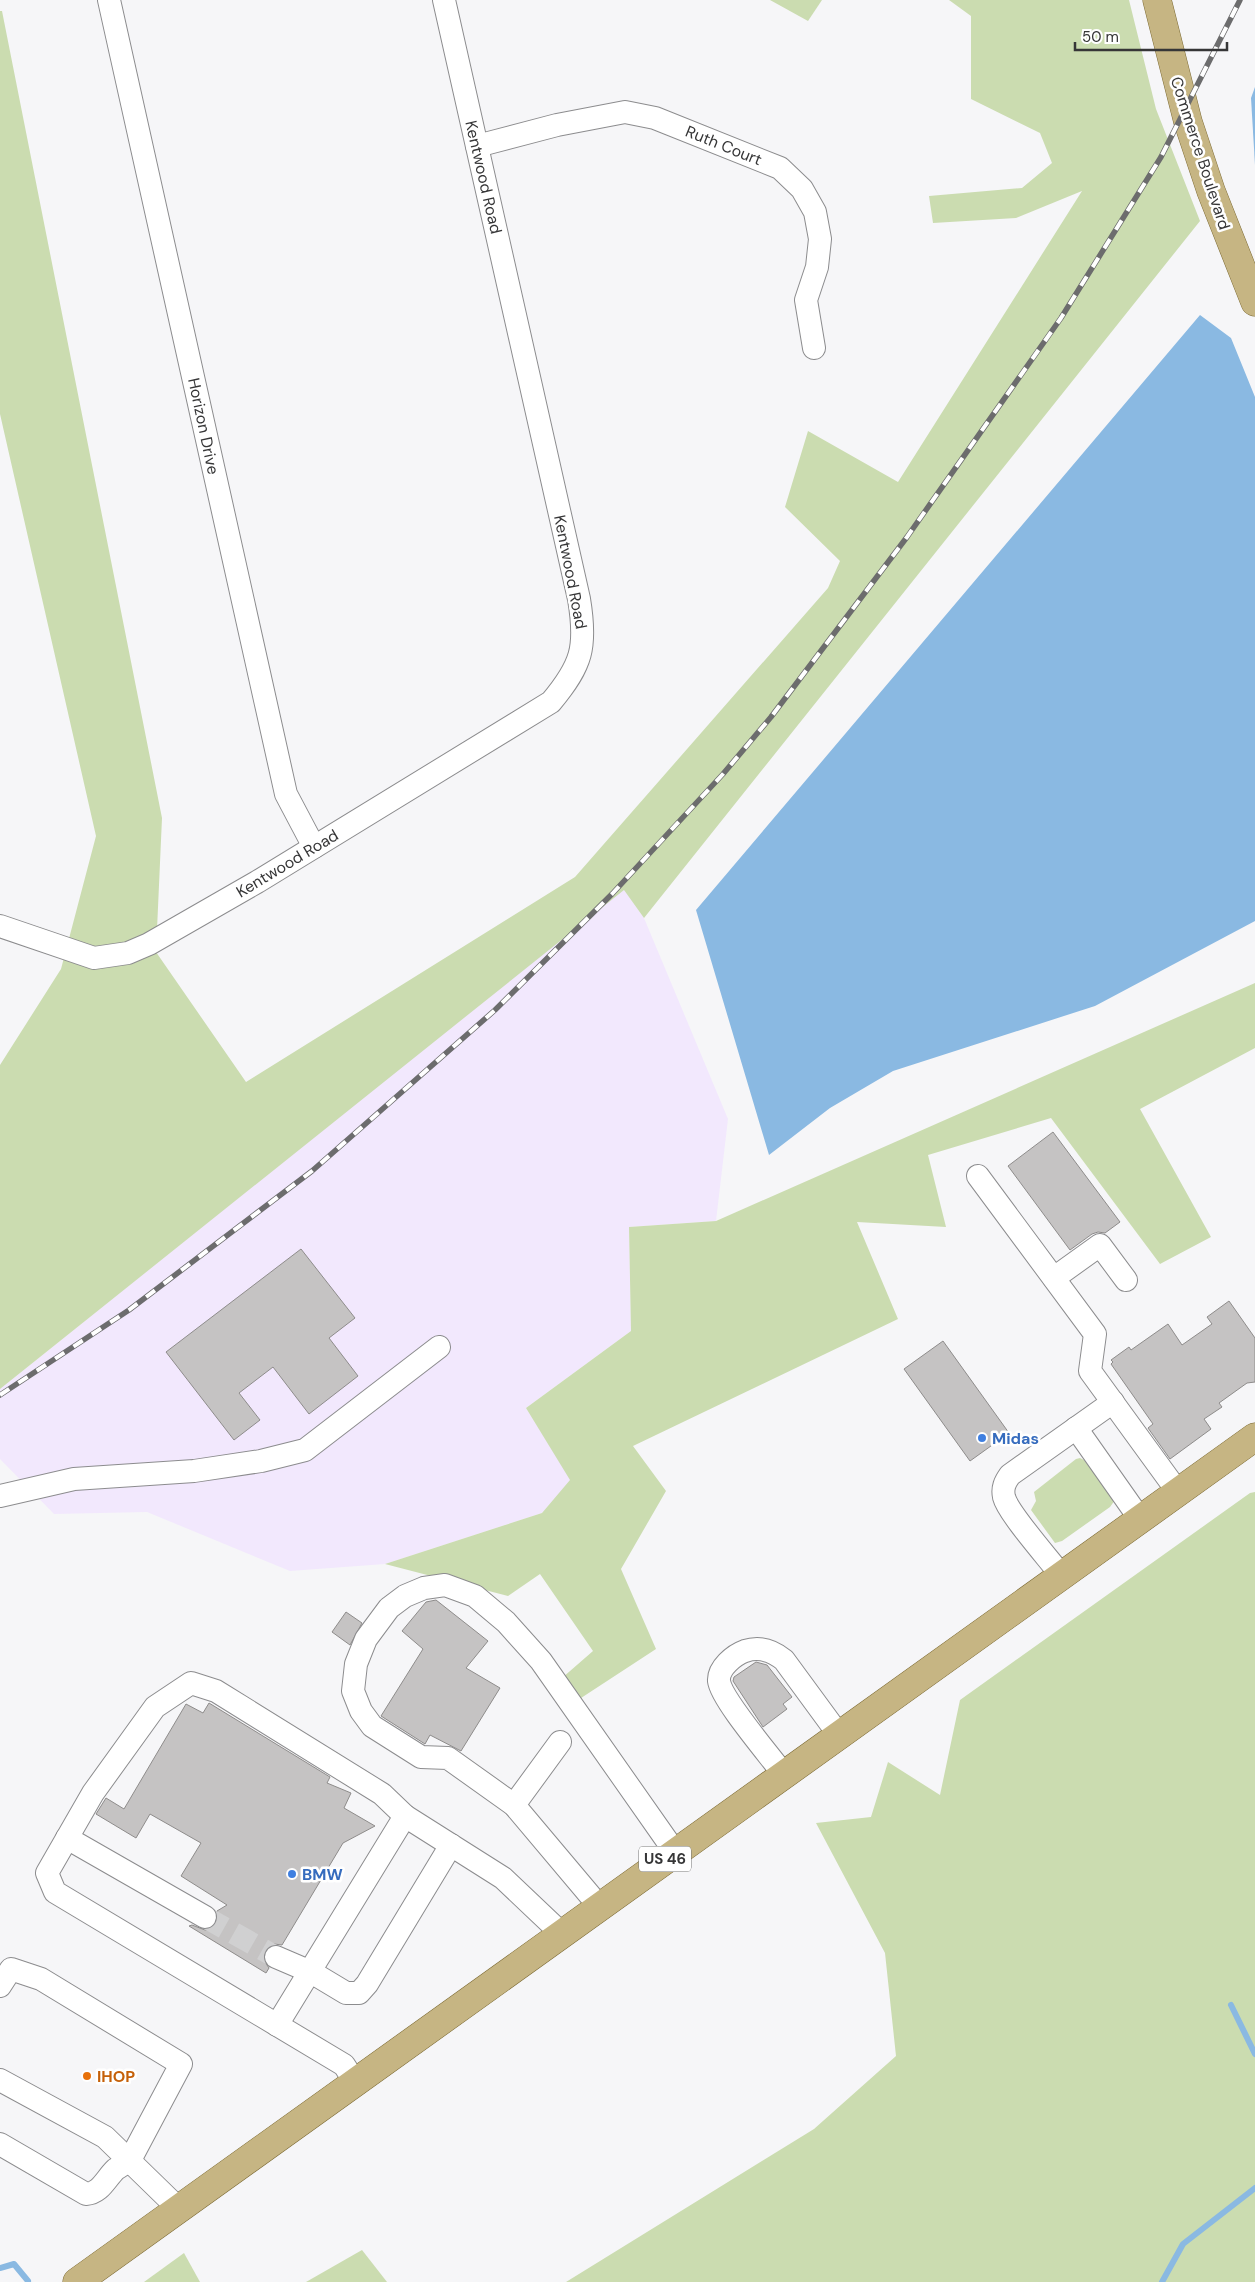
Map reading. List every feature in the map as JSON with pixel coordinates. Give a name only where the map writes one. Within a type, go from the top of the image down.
[{"type":"main road","name":"Commerce Boulevard","points":[[1157,0],[1188,122],[1211,191],[1255,301]]},
{"type":"main road","name":"US 46","points":[[77,2282],[1255,1437]]},
{"type":"street","name":"Horizon Drive","points":[[108,0],[286,794],[314,847]]},
{"type":"street","name":"Kentwood Road","points":[[0,926],[94,958],[128,953],[150,944],[314,847],[551,702],[568,681],[578,663],[583,645],[583,623],[579,599],[444,0]]},
{"type":"street","name":"Ruth Court","points":[[477,146],[557,125],[625,112],[655,118],[780,168],[802,189],[815,212],[820,239],[816,267],[806,300],[814,348]]},
{"type":"street","points":[[978,1176],[1095,1334],[1090,1371],[1178,1492]]},
{"type":"street","points":[[1054,1278],[1100,1245],[1126,1280]]},
{"type":"street","points":[[0,1496],[74,1479],[194,1471],[262,1461],[306,1450],[439,1348]]},
{"type":"street","points":[[1061,1575],[1012,1513],[1005,1500],[1003,1490],[1010,1475],[1113,1402]]},
{"type":"street","points":[[1076,1428],[1140,1519]]},
{"type":"street","points":[[599,1906],[514,1805],[448,1758],[421,1757],[372,1726],[360,1711],[353,1691],[356,1664],[366,1639],[390,1608],[405,1596],[424,1588],[445,1585],[475,1596],[506,1622],[541,1661],[675,1852]]},
{"type":"street","points":[[784,1775],[729,1702],[720,1683],[722,1671],[737,1655],[755,1650],[775,1652],[784,1660],[839,1735]]},
{"type":"street","points":[[355,2082],[344,2065],[55,1892],[47,1873],[93,1793],[155,1707],[191,1683],[216,1691],[373,1789],[405,1816],[503,1878],[561,1933]]},
{"type":"street","points":[[514,1805],[560,1742]]},
{"type":"street","points":[[277,2025],[405,1816]]},
{"type":"street","points":[[67,1838],[205,1917]]},
{"type":"street","points":[[276,1956],[311,1972],[350,1994],[362,1991],[451,1845]]},
{"type":"street","points":[[0,1986],[11,1969],[41,1978],[181,2064],[130,2160],[116,2169],[97,2190],[86,2194],[0,2144]]},
{"type":"street","points":[[0,2080],[105,2137],[179,2209]]},
{"type":"shaded area","points":[[624,889],[644,918],[728,1119],[716,1221],[629,1227],[631,1331],[526,1408],[571,1480],[542,1513],[385,1564],[290,1571],[147,1512],[54,1514],[0,1459],[0,1389]]},
{"type":"green space","points":[[770,0],[822,0],[808,21]]},
{"type":"green space","points":[[949,0],[1129,0],[1156,109],[1200,221],[644,918],[624,890],[0,1389],[0,1065],[61,969],[96,836],[0,414],[0,11],[2,11],[162,818],[156,952],[246,1082],[575,877],[828,588],[840,561],[785,507],[808,431],[898,482],[1082,191],[1016,218],[933,223],[929,196],[1022,188],[1052,163],[1040,133],[971,99],[971,16]]},
{"type":"green space","points":[[1255,983],[1255,1048],[1140,1109],[1211,1237],[1160,1264],[1051,1118],[928,1155],[946,1227],[857,1222],[898,1319],[633,1446],[666,1491],[621,1569],[656,1649],[578,1700],[562,1678],[593,1651],[540,1574],[508,1596],[385,1564],[542,1513],[570,1480],[526,1408],[631,1331],[629,1227],[716,1221]]},
{"type":"green space","points":[[1076,1459],[1084,1460],[1115,1500],[1110,1507],[1062,1541],[1055,1543],[1031,1510],[1036,1501],[1034,1492]]},
{"type":"green space","points":[[1255,1492],[1255,2282],[566,2282],[814,2129],[896,2056],[885,1953],[816,1823],[871,1817],[888,1762],[940,1795],[960,1700],[1250,1493]]},
{"type":"green space","points":[[362,2250],[387,2282],[306,2282]]},
{"type":"green space","points":[[184,2253],[200,2282],[144,2282]]},
{"type":"water","points":[[1255,87],[1255,165],[1251,98]]},
{"type":"water","points":[[1200,315],[1231,338],[1255,397],[1255,921],[1095,1006],[893,1071],[830,1108],[769,1155],[696,910]]},
{"type":"building","points":[[1053,1132],[1120,1222],[1105,1233],[1098,1232],[1092,1234],[1070,1250],[1008,1166]]},
{"type":"building","points":[[301,1249],[355,1318],[329,1338],[358,1376],[309,1414],[273,1367],[239,1393],[260,1420],[234,1440],[166,1352]]},
{"type":"building","points":[[1229,1301],[1255,1338],[1255,1382],[1247,1383],[1219,1403],[1222,1407],[1204,1419],[1211,1429],[1170,1459],[1148,1428],[1153,1424],[1111,1364],[1113,1362],[1111,1360],[1129,1347],[1131,1350],[1168,1324],[1182,1345],[1212,1324],[1207,1317]]},
{"type":"building","points":[[943,1341],[1009,1433],[970,1461],[904,1369]]},
{"type":"building","points":[[436,1600],[488,1641],[466,1668],[500,1688],[461,1751],[430,1735],[425,1744],[381,1716],[423,1649],[402,1631],[426,1602]]},
{"type":"building","points":[[346,1612],[362,1623],[350,1645],[332,1632]]},
{"type":"building","points":[[756,1662],[767,1665],[792,1697],[783,1704],[787,1709],[763,1727],[733,1681],[734,1677]]},
{"type":"building","points":[[209,1703],[330,1777],[327,1783],[351,1793],[344,1808],[375,1826],[343,1843],[282,1945],[274,1944],[264,1951],[263,1959],[269,1968],[266,1973],[189,1926],[192,1925],[205,1930],[211,1929],[217,1923],[217,1911],[227,1905],[181,1876],[201,1843],[150,1814],[136,1838],[96,1814],[106,1798],[124,1809],[186,1704],[203,1713]]},
{"type":"waterway","points":[[1231,2005],[1255,2054]]},
{"type":"waterway","points":[[1162,2282],[1183,2244],[1255,2188]]},
{"type":"waterway","points":[[0,2268],[14,2264],[28,2281]]},
{"type":"tunnel","points":[[205,1917],[276,1957]]},
{"type":"railway","points":[[0,1395],[129,1310],[312,1171],[495,1010],[612,894],[723,774],[771,717],[907,537],[1061,318],[1161,157],[1240,0]]},
{"type":"place","name":"Midas","points":[[982,1438]]},
{"type":"place","name":"BMW","points":[[292,1874]]},
{"type":"place","name":"IHOP","points":[[87,2076]]}]
